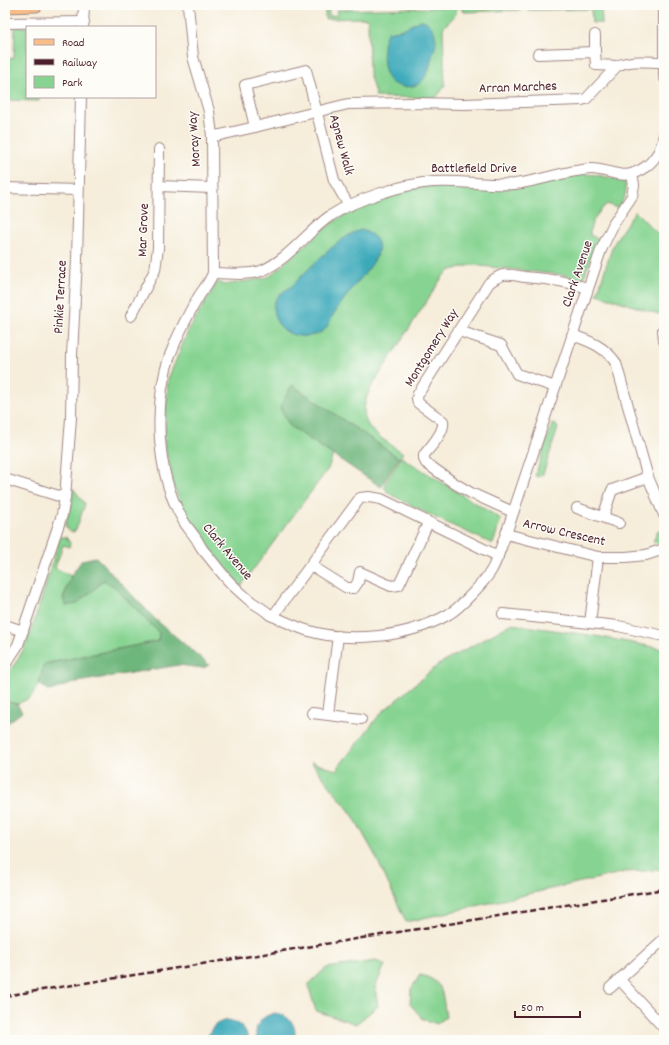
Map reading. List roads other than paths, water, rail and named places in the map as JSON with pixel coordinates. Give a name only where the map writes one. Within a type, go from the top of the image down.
[{"type":"main road","points":[[5,6],[36,5]]},
{"type":"street","points":[[5,23],[84,24],[84,5]]},
{"type":"street","name":"Moray Way","points":[[188,5],[193,57],[209,111],[212,136],[213,272]]},
{"type":"street","points":[[664,5],[664,77]]},
{"type":"street","points":[[595,35],[596,82],[598,85]]},
{"type":"street","points":[[538,54],[595,52]]},
{"type":"street","points":[[596,65],[617,66],[630,62],[664,62]]},
{"type":"street","name":"Arran Marches","points":[[212,136],[348,104],[464,104],[582,100],[586,98],[617,66]]},
{"type":"street","name":"Agnew Walk","points":[[255,127],[245,85],[306,70],[318,112],[334,180],[349,206]]},
{"type":"street","name":"Pinkie Terrace","points":[[5,665],[14,653],[23,631],[62,515],[65,498],[71,418],[81,98]]},
{"type":"street","points":[[632,174],[649,166],[655,159],[659,152],[664,135]]},
{"type":"street","name":"Mar Grove","points":[[131,316],[155,270],[157,263],[159,149]]},
{"type":"street","name":"Battlefield Drive","points":[[213,272],[245,273],[261,271],[280,259],[330,216],[349,206],[392,190],[433,182],[514,184],[568,172],[592,169],[621,174],[632,174]]},
{"type":"street","name":"Clark Avenue","points":[[213,272],[210,280],[187,317],[170,356],[161,397],[160,447],[163,464],[168,485],[183,520],[196,537],[202,549],[226,578],[248,599],[273,616],[307,631],[338,636],[381,636],[411,631],[448,615],[469,596],[491,571],[506,534],[587,288],[604,242],[614,223],[632,196],[634,185],[632,174]]},
{"type":"street","name":"Mar Grove","points":[[159,186],[212,188]]},
{"type":"street","points":[[5,188],[78,190]]},
{"type":"street","name":"Montgomery Way","points":[[513,512],[471,493],[426,463],[424,455],[444,425],[443,421],[418,403],[418,394],[489,283],[495,278],[503,275],[558,280],[587,288]]},
{"type":"street","points":[[664,328],[664,341]]},
{"type":"street","points":[[459,331],[502,346],[517,374],[555,387]]},
{"type":"street","points":[[572,335],[598,345],[612,356],[616,363],[648,477],[664,515]]},
{"type":"street","name":"Arrow Crescent","points":[[603,518],[612,490],[648,477]]},
{"type":"street","points":[[5,479],[65,498]]},
{"type":"street","points":[[273,616],[360,498],[370,497],[381,499],[498,556]]},
{"type":"street","name":"Arrow Crescent","points":[[577,508],[619,523]]},
{"type":"street","points":[[309,568],[314,568],[347,588],[354,588],[358,582],[360,572],[391,586],[399,585],[428,523]]},
{"type":"street","name":"Arrow Crescent","points":[[506,534],[598,557],[646,555],[664,549]]},
{"type":"street","points":[[590,623],[598,557]]},
{"type":"street","points":[[503,614],[618,626],[664,636]]},
{"type":"street","points":[[5,625],[23,631]]},
{"type":"street","points":[[328,714],[338,636]]},
{"type":"street","points":[[312,713],[361,719]]},
{"type":"street","points":[[610,988],[664,939]]},
{"type":"street","points":[[619,979],[664,1028]]},
{"type":"water","points":[[420,20],[427,22],[432,27],[436,38],[436,46],[432,55],[429,70],[423,80],[415,86],[408,87],[393,84],[388,79],[384,65],[384,39],[388,32],[403,29]]},
{"type":"water","points":[[361,230],[372,235],[378,242],[376,258],[340,305],[326,328],[320,333],[309,336],[295,335],[283,329],[278,324],[274,316],[273,307],[277,298],[335,245],[344,238]]},
{"type":"water","points":[[275,1013],[288,1018],[291,1022],[295,1030],[294,1040],[257,1040],[256,1030],[259,1022],[270,1014]]},
{"type":"water","points":[[228,1020],[236,1022],[242,1026],[246,1032],[248,1040],[208,1040],[210,1032],[214,1026],[220,1022]]},
{"type":"railway","points":[[5,996],[664,889]]}]
